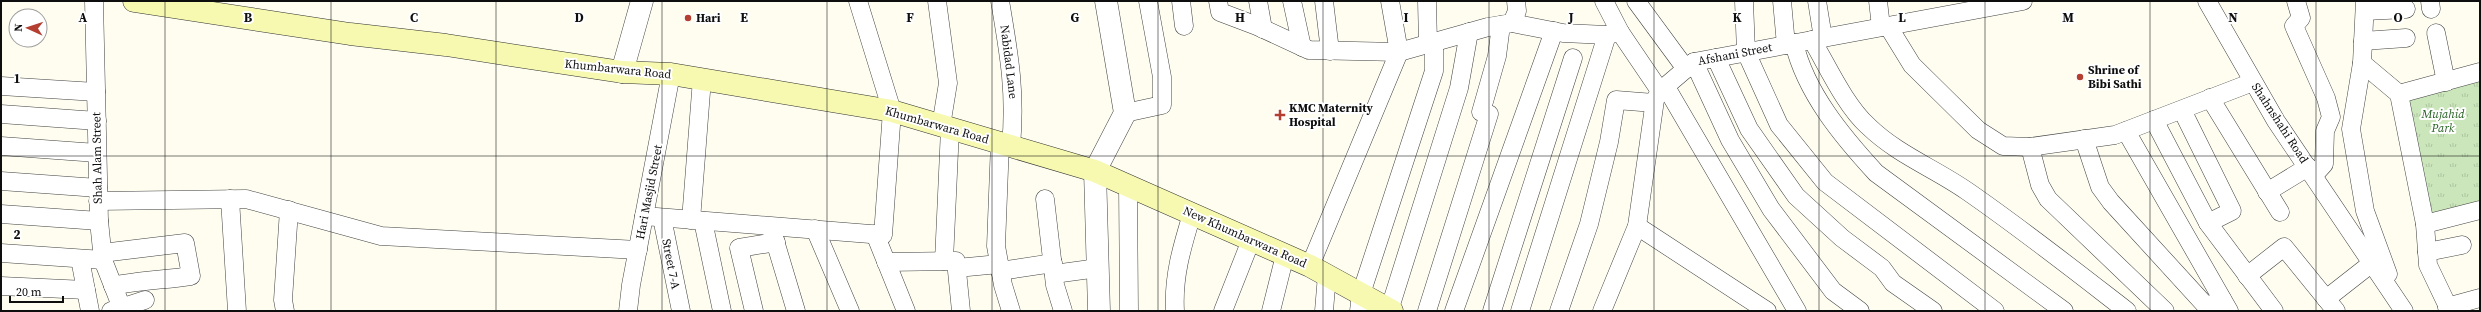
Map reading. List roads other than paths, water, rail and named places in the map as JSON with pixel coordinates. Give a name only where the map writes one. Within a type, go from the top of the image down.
[{"type":"main road","name":"Khumbarwara Road","points":[[134,1],[350,34],[446,45],[622,72],[671,74],[892,112],[1095,171]]},
{"type":"main road","name":"New Khumbarwara Road","points":[[1095,171],[1319,271],[1360,302],[1390,310]]},
{"type":"street","name":"Shah Alam Street","points":[[94,1],[98,221],[103,257],[113,286],[118,310]]},
{"type":"street","points":[[622,72],[642,1]]},
{"type":"street","points":[[754,311],[739,248],[773,234],[815,229],[883,235],[892,112],[858,1]]},
{"type":"street","points":[[937,1],[948,82],[946,127],[950,264],[961,311]]},
{"type":"street","name":"Nabidad Lane","points":[[1000,1],[1013,79],[1014,112],[1006,145],[996,246],[1011,311]]},
{"type":"street","points":[[1099,311],[1095,171],[1125,113],[1106,1]]},
{"type":"street","points":[[1125,113],[1162,105],[1162,77],[1148,1]]},
{"type":"street","points":[[1181,1],[1184,26]]},
{"type":"street","points":[[1218,1],[1220,12],[1263,29],[1309,50],[1399,52],[1469,32],[1507,24],[1554,31],[1614,33]]},
{"type":"street","points":[[1258,1],[1263,29]]},
{"type":"street","points":[[1292,1],[1302,47]]},
{"type":"street","points":[[1324,1],[1330,50]]},
{"type":"street","points":[[1324,311],[1319,271],[1399,52],[1390,1]]},
{"type":"street","points":[[1360,302],[1434,71],[1427,1]]},
{"type":"street","points":[[1427,311],[1489,114],[1481,112],[1496,56],[1507,24],[1516,12],[1516,1]]},
{"type":"street","points":[[1604,1],[1614,33],[1660,94],[1797,311]]},
{"type":"street","points":[[1636,1],[1690,65],[1730,140],[1771,209],[1832,291],[1860,311]]},
{"type":"street","points":[[1744,1],[1746,52],[1779,125],[1825,182],[1994,311]]},
{"type":"street","points":[[1782,1],[1790,44],[1820,103],[1850,145],[1876,173],[2064,311]]},
{"type":"street","points":[[1817,1],[1818,39],[1840,89],[1867,125],[1898,151],[1965,189],[2030,236],[2127,311]]},
{"type":"street","points":[[1878,1],[1885,26],[1912,65],[1978,130],[2003,146],[2030,147],[2115,135],[2253,82]]},
{"type":"street","name":"Afshani Street","points":[[1660,94],[1690,65],[1716,58],[1885,26],[1938,9],[2023,1]]},
{"type":"street","name":"Shahnshahi Road","points":[[2207,1],[2276,121],[2402,307]]},
{"type":"street","points":[[2267,192],[2324,164],[2325,131],[2331,117],[2326,98],[2294,26],[2301,18],[2296,1]]},
{"type":"street","points":[[2402,307],[2365,211],[2351,129],[2362,63],[2365,6],[2406,9]]},
{"type":"street","points":[[1454,311],[1554,31]]},
{"type":"street","points":[[1390,310],[1459,88],[1469,32]]},
{"type":"street","points":[[1520,311],[1614,33]]},
{"type":"street","points":[[2436,33],[2446,82]]},
{"type":"street","points":[[2363,40],[2406,38]]},
{"type":"street","points":[[1492,311],[1573,58]]},
{"type":"street","points":[[1716,58],[1749,129],[1796,196],[1842,238],[1882,268],[1893,283],[1933,311]]},
{"type":"street","points":[[2362,63],[2399,94],[2425,224],[2428,265],[2448,309],[2480,298]]},
{"type":"street","points":[[2399,94],[2480,72]]},
{"type":"street","name":"Hari Masjid Street","points":[[628,311],[644,216],[671,74]]},
{"type":"street","points":[[702,79],[697,220],[722,311]]},
{"type":"street","points":[[1,86],[96,92]]},
{"type":"street","points":[[1602,311],[1637,226],[1660,94]]},
{"type":"street","points":[[1559,311],[1588,224],[1609,142],[1616,100],[1660,94]]},
{"type":"street","points":[[2210,98],[2280,212]]},
{"type":"street","points":[[1526,109],[1554,117]]},
{"type":"street","points":[[2182,110],[2232,211],[2208,223]]},
{"type":"street","points":[[1,114],[97,121]]},
{"type":"street","points":[[2154,120],[2208,223],[2274,311]]},
{"type":"street","points":[[2084,139],[2100,187],[2110,202],[2207,307],[2225,305],[2126,131]]},
{"type":"street","points":[[1,146],[97,154]]},
{"type":"street","points":[[2030,147],[2040,185],[2048,199],[2164,311]]},
{"type":"street","points":[[1,181],[98,195],[246,199],[381,236],[638,250]]},
{"type":"street","points":[[1128,186],[1129,311]]},
{"type":"street","points":[[230,199],[237,311]]},
{"type":"street","points":[[1046,199],[1053,268],[1063,311]]},
{"type":"street","points":[[285,311],[283,300],[289,210]]},
{"type":"street","points":[[2425,224],[2480,210]]},
{"type":"street","points":[[1,214],[98,221]]},
{"type":"street","points":[[1174,311],[1174,288],[1178,259],[1192,214]]},
{"type":"street","points":[[644,216],[697,220],[773,234]]},
{"type":"street","name":"Street 7-A","points":[[662,218],[680,311]]},
{"type":"street","points":[[1637,226],[1767,311]]},
{"type":"street","points":[[815,229],[850,311]]},
{"type":"street","points":[[773,234],[796,311]]},
{"type":"street","points":[[875,234],[906,311]]},
{"type":"street","points":[[1223,311],[1252,240]]},
{"type":"street","points":[[1,253],[80,259],[103,257],[185,243],[192,276],[145,282],[135,281],[113,286]]},
{"type":"street","points":[[2427,252],[2462,245]]},
{"type":"street","points":[[2247,276],[2284,247],[2331,305],[2372,262]]},
{"type":"street","points":[[1271,311],[1285,255]]},
{"type":"street","points":[[80,259],[90,311]]},
{"type":"street","points":[[886,262],[1000,267],[1098,268]]},
{"type":"street","points":[[1,286],[86,290]]},
{"type":"street","points":[[118,310],[145,300]]},
{"type":"place","name":"Hari","points":[[688,18]]},
{"type":"place","name":"Shrine of Bibi Sathi","points":[[2080,77]]},
{"type":"place","name":"KMC Maternity Hospital","points":[[1280,115]]},
{"type":"park label","name":"Mujahid Park","points":[[2443,121]]}]
